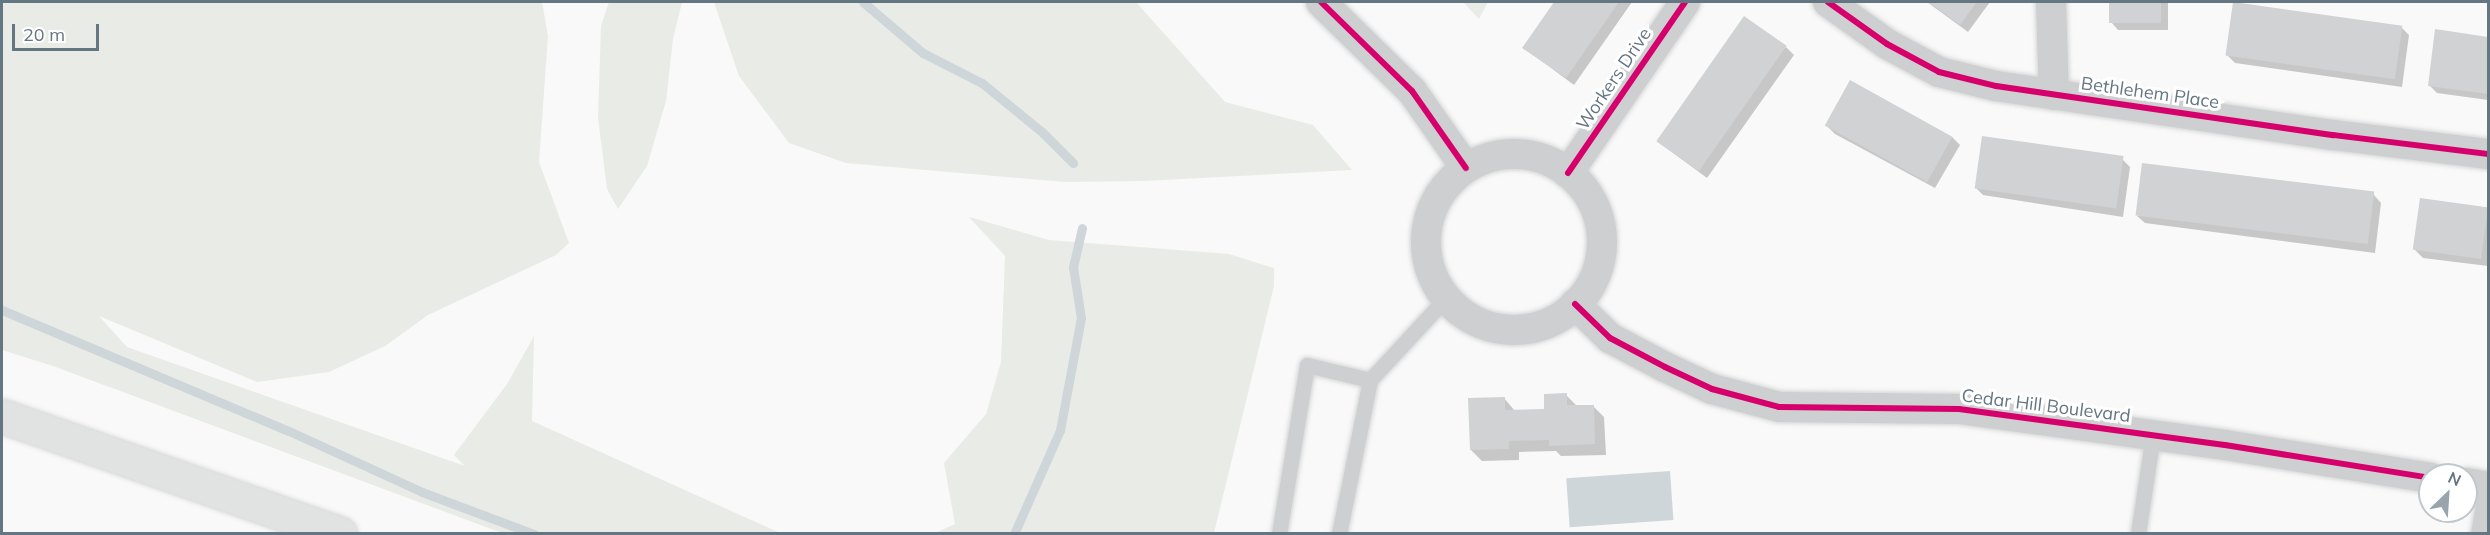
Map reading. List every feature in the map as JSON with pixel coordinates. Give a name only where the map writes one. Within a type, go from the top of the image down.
[{"type":"highway","points":[[2,416],[340,534]]},
{"type":"street","points":[[1321,2],[1412,91],[1466,168]]},
{"type":"street","name":"Workers Drive","points":[[1568,173],[1684,2]]},
{"type":"street","name":"Bethlehem Place","points":[[1828,2],[1887,44],[1939,72],[1996,86],[2333,135],[2488,154]]},
{"type":"street","points":[[2051,2],[2054,95]]},
{"type":"street","points":[[1507,154],[1534,156],[1560,166],[1568,173],[1581,184],[1595,208],[1602,235],[1599,263],[1589,288],[1575,304],[1547,324],[1520,330],[1492,327],[1466,316],[1446,298],[1431,274],[1425,248],[1428,220],[1439,195],[1457,174],[1466,168],[1480,160],[1507,154]]},
{"type":"street","name":"Cedar Hill Boulevard","points":[[1575,304],[1610,339],[1665,367],[1712,389],[1779,407],[1959,410],[2152,435],[2418,476]]},
{"type":"lane","points":[[1339,534],[1370,380],[1446,298]]},
{"type":"lane","points":[[1279,534],[1307,365],[1370,380]]},
{"type":"lane","points":[[2138,534],[2152,435]]},
{"type":"lane","points":[[2478,534],[2480,485]]},
{"type":"shaded area","points":[[2,2],[542,2],[548,36],[539,162],[569,243],[556,255],[428,315],[385,346],[329,372],[257,382],[99,316],[127,347],[465,466],[454,455],[507,384],[534,336],[532,421],[780,533],[502,533],[53,366],[2,350]]},
{"type":"shaded area","points":[[609,2],[682,2],[673,39],[666,101],[647,166],[618,209],[607,189],[598,118],[601,26]]},
{"type":"shaded area","points":[[714,2],[1136,2],[1225,102],[1313,125],[1352,170],[1143,181],[1065,182],[846,163],[789,143],[739,76]]},
{"type":"shaded area","points":[[1463,2],[1488,2],[1479,19]]},
{"type":"shaded area","points":[[969,217],[1049,240],[1229,254],[1274,268],[1274,286],[1214,533],[935,533],[955,524],[944,463],[986,414],[1001,362],[1005,256]]},
{"type":"shaded area","points":[[1670,471],[1673,520],[1570,527],[1566,478]]},
{"type":"building","points":[[1554,2],[1619,2],[1566,78],[1522,48]]},
{"type":"building","points":[[1928,2],[1977,2],[1960,25]]},
{"type":"building","points":[[2109,2],[2161,2],[2161,23],[2109,23]]},
{"type":"building","points":[[2233,2],[2402,26],[2395,79],[2225,55]]},
{"type":"building","points":[[1744,16],[1787,46],[1699,171],[1656,141]]},
{"type":"building","points":[[2435,29],[2488,37],[2488,94],[2428,86]]},
{"type":"building","points":[[1850,80],[1952,137],[1927,182],[1825,125]]},
{"type":"building","points":[[1982,136],[2124,156],[2116,208],[1975,188]]},
{"type":"building","points":[[2142,163],[2374,192],[2368,244],[2136,216]]},
{"type":"building","points":[[2420,198],[2488,208],[2481,259],[2413,249]]},
{"type":"building","points":[[1567,393],[1567,405],[1594,405],[1595,444],[1549,446],[1549,440],[1509,441],[1509,449],[1470,450],[1468,398],[1505,397],[1505,410],[1544,409],[1544,394]]},
{"type":"waterway","points":[[863,2],[923,53],[982,83],[1042,132],[1073,163]]},
{"type":"waterway","points":[[1014,534],[1060,430],[1081,318],[1073,267],[1082,228]]},
{"type":"waterway","points":[[2,310],[289,431],[422,492],[534,534]]},
{"type":"cycle path","points":[[1321,2],[1412,91],[1466,168]]},
{"type":"cycle path","points":[[1568,173],[1685,2]]},
{"type":"cycle path","points":[[1828,2],[1887,44],[1939,72],[1996,86],[2333,135],[2488,154]]},
{"type":"cycle path","points":[[1575,304],[1610,338],[1665,367],[1712,389],[1779,407],[1959,409],[2225,445],[2418,476]]}]
